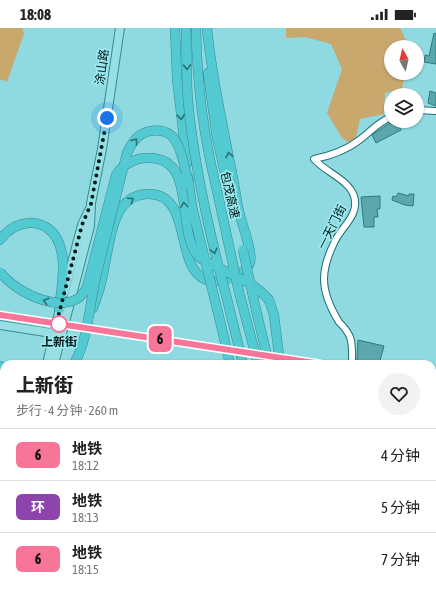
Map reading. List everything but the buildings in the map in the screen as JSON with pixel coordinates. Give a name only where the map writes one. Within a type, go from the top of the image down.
[{"type":"highway","points":[[175,28],[177,79],[192,207],[229,360]]},
{"type":"highway","name":"包茂高速","points":[[186,28],[188,101],[194,144],[210,237],[242,360]]},
{"type":"highway","name":"包茂高速","points":[[196,28],[202,121],[239,292],[257,360]]},
{"type":"highway","points":[[86,327],[101,284],[115,224],[122,208],[132,198],[148,194],[159,195],[168,200],[174,207],[179,221],[188,259],[198,273],[211,281],[232,279],[248,267],[250,262],[249,249],[238,208],[206,28]]},
{"type":"highway","points":[[206,28],[211,101],[230,199],[268,360]]},
{"type":"highway","points":[[76,360],[81,349],[95,282],[127,154],[138,136],[156,130],[164,132],[174,138],[178,146],[189,184]]},
{"type":"highway","points":[[0,272],[13,286],[50,303],[69,302],[80,298],[87,287],[116,175],[125,164],[143,158],[154,158],[166,162],[181,182],[189,237],[199,257],[254,286],[269,300],[274,315],[280,360]]},
{"type":"highway","points":[[0,240],[11,228],[20,224],[31,222],[40,224],[50,230],[57,240],[63,264],[60,309]]},
{"type":"highway","points":[[222,327],[226,360]]},
{"type":"main road","name":"涂山路","points":[[48,360],[59,330],[90,226],[91,204],[102,149],[120,28]]},
{"type":"main road","name":"涂山路","points":[[55,360],[59,330],[60,309],[82,225],[91,204]]},
{"type":"main road","points":[[0,316],[59,330]]},
{"type":"main road","points":[[0,325],[59,330]]},
{"type":"street","points":[[424,110],[436,110]]},
{"type":"street","name":"一天门街","points":[[352,360],[353,350],[349,336],[333,312],[326,296],[324,280],[330,252],[335,240],[354,212],[355,200],[352,192],[346,185],[320,166],[314,159],[328,156],[353,145],[374,126],[384,121]]},
{"type":"shaded area","points":[[0,28],[22,28],[24,34],[7,82],[0,79]]},
{"type":"shaded area","points":[[286,28],[400,28],[406,40],[384,40],[384,80],[404,80],[402,88],[384,88],[384,114],[360,119],[354,146],[342,138],[327,113],[342,69],[331,44],[305,37],[286,38]]},
{"type":"metro line","name":"6","points":[[0,315],[295,360]]},
{"type":"place","name":"上新街","points":[[59,324]]},
{"type":"route","points":[[59,324],[56,325],[82,225],[91,204],[107,118]]}]
